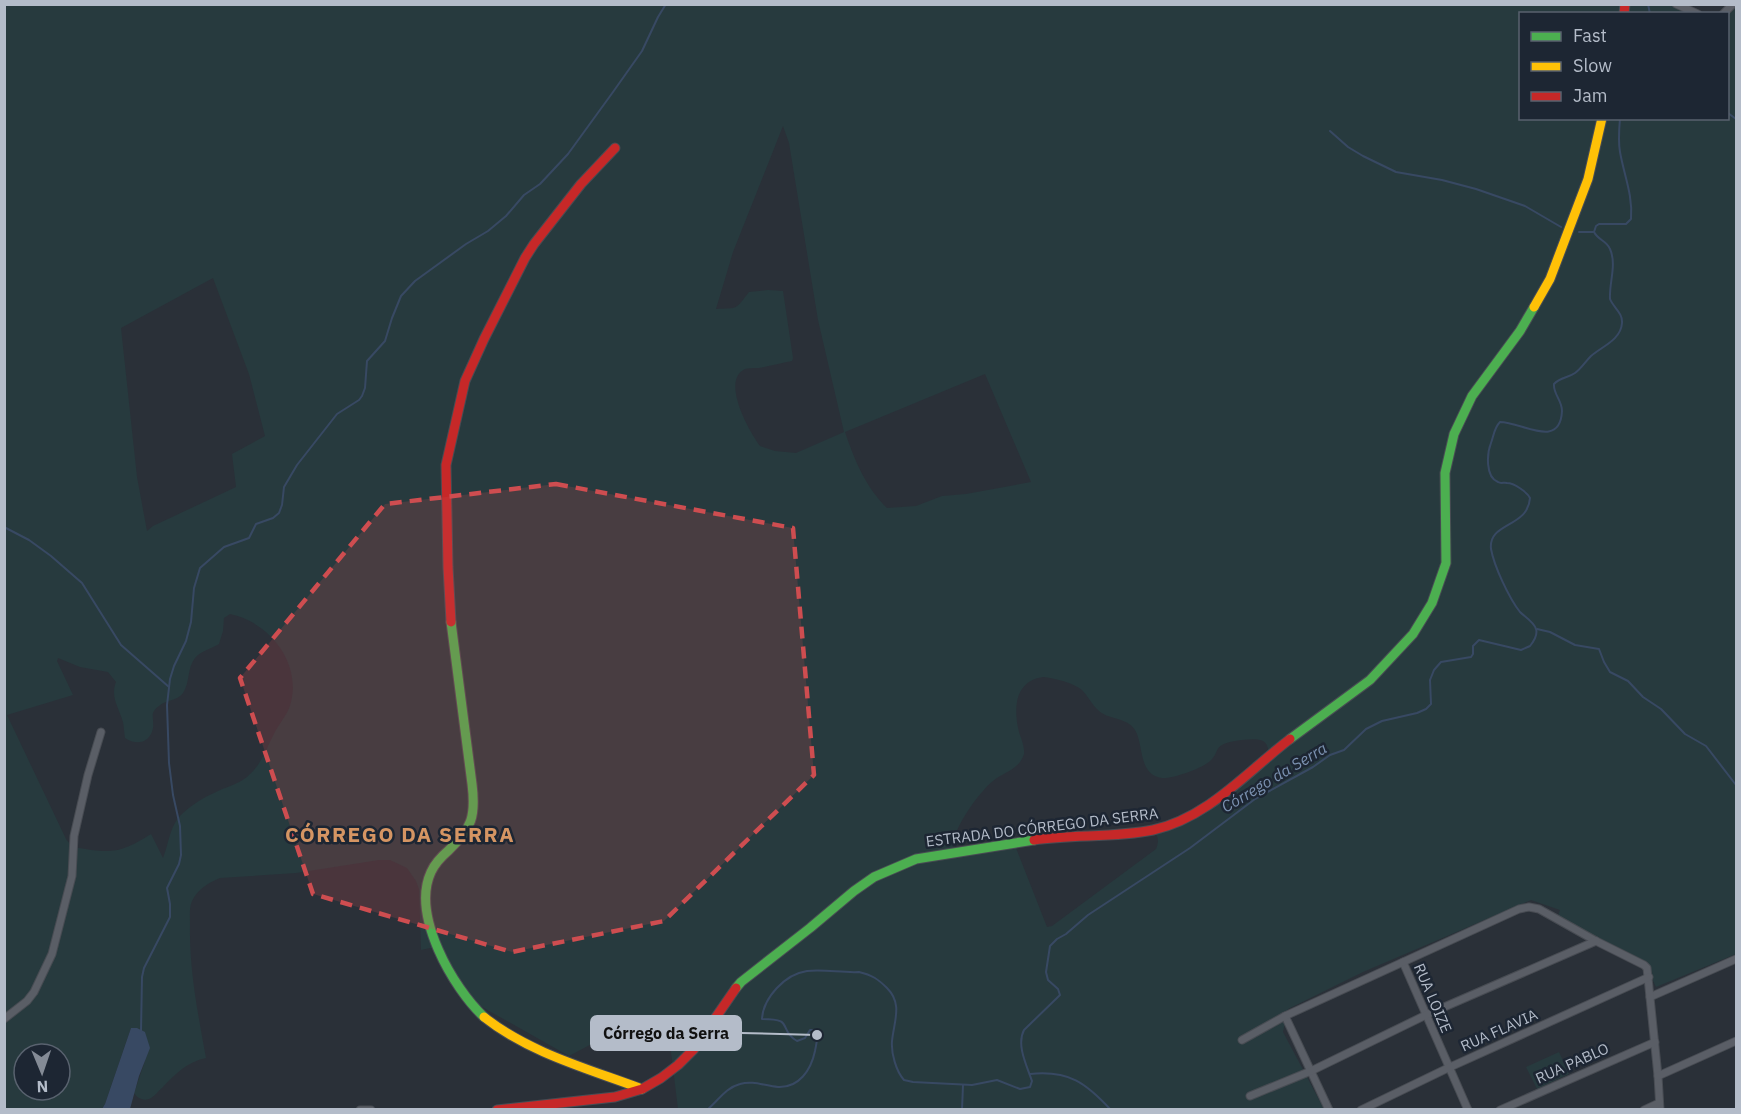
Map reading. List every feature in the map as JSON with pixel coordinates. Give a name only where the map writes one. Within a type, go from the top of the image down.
[{"type":"street","points":[[1676,4],[1694,12]]},
{"type":"street","name":"ESTRADA DO CÓRREGO DA SERRA","points":[[496,1110],[615,1097],[642,1089],[669,1071],[694,1049],[741,982],[854,891],[891,868],[916,859],[953,852],[1042,839],[1128,833],[1166,826],[1186,818],[1222,795],[1283,745],[1370,680],[1413,634],[1440,583],[1446,563],[1445,473],[1454,435],[1472,396],[1520,331],[1550,279],[1588,179],[1602,120]]},
{"type":"street","points":[[615,148],[581,184],[529,251],[465,381],[446,465],[446,479],[451,619],[474,812],[468,828],[430,872],[426,895],[428,916],[438,953],[450,976],[478,1011],[494,1025],[522,1041],[642,1089]]},
{"type":"street","points":[[4,1018],[27,1001],[34,992],[52,954],[72,876],[74,836],[101,732]]},
{"type":"street","points":[[1242,1040],[1285,1016],[1519,909],[1529,907],[1548,912],[1647,968],[1659,1106],[1644,1110]]},
{"type":"street","points":[[1250,1096],[1311,1071],[1426,1015],[1596,941]]},
{"type":"street","points":[[1650,997],[1737,959]]},
{"type":"street","name":"RUA LOIZE","points":[[1403,962],[1468,1110]]},
{"type":"street","name":"RUA FLAVIA","points":[[1361,1110],[1649,977]]},
{"type":"street","points":[[1285,1016],[1329,1110]]},
{"type":"street","points":[[1658,1076],[1737,1041]]},
{"type":"street","name":"RUA PABLO","points":[[1500,1110],[1655,1042]]},
{"type":"street","points":[[360,1110],[371,1110]]},
{"type":"highlighted area","points":[[556,484],[793,528],[814,775],[664,921],[512,952],[313,894],[240,678],[385,504]]},
{"type":"green space","points":[[5,5],[1679,5],[1693,12],[1519,12],[1519,120],[1729,120],[1729,12],[1720,12],[1729,5],[1736,5],[1736,954],[1656,987],[1648,970],[1648,962],[1624,958],[1558,916],[1560,910],[1531,900],[1363,972],[1288,1009],[1283,1032],[1324,1109],[678,1109],[670,1044],[657,1030],[631,1026],[616,1031],[569,1056],[475,1003],[436,949],[421,950],[419,889],[416,881],[407,868],[390,860],[379,860],[296,873],[220,878],[200,890],[190,907],[190,941],[197,1008],[206,1058],[182,1069],[152,1097],[146,1100],[141,1099],[134,1093],[145,1061],[141,1029],[131,1028],[102,1109],[5,1110]],"holes":[[[783,126],[789,143],[818,320],[844,432],[796,453],[775,451],[760,446],[739,407],[735,384],[738,375],[745,369],[792,361],[783,291],[749,292],[736,307],[716,309],[733,252]],[[213,278],[249,374],[265,436],[232,454],[236,487],[153,526],[147,531],[137,477],[121,328]],[[985,374],[1031,482],[942,496],[916,506],[887,508],[867,482],[845,432]],[[230,614],[244,618],[269,635],[279,646],[291,672],[293,687],[290,707],[260,762],[243,780],[206,797],[183,813],[173,828],[163,858],[151,834],[130,846],[113,851],[72,847],[66,839],[7,715],[73,695],[57,661],[58,658],[80,667],[108,672],[116,682],[114,693],[123,722],[125,738],[134,742],[142,742],[151,733],[155,709],[178,698],[183,693],[195,658],[219,644],[224,618]],[[1043,677],[1064,681],[1078,687],[1103,714],[1132,726],[1138,736],[1145,765],[1154,776],[1167,778],[1203,766],[1212,759],[1220,746],[1230,742],[1260,740],[1265,743],[1269,753],[1225,794],[1153,831],[1158,839],[1156,849],[1052,926],[1047,927],[1014,843],[953,848],[956,832],[961,822],[987,786],[1019,764],[1022,759],[1024,749],[1016,714],[1018,697],[1027,684]]]},
{"type":"green space","points":[[1559,1052],[1569,1074],[1537,1089],[1526,1067]]},
{"type":"water","points":[[131,1028],[145,1032],[150,1048],[130,1109],[102,1109],[105,1104]]},
{"type":"waterway","points":[[141,1031],[144,968],[170,917],[167,888],[181,855],[180,826],[169,763],[167,705],[170,679],[186,641],[191,622],[194,588],[200,568],[224,547],[249,538],[256,524],[273,518],[279,513],[284,487],[297,465],[337,414],[362,396],[365,388],[367,361],[385,341],[401,296],[415,281],[506,216],[524,195],[540,184],[568,154],[642,51],[666,4]]},
{"type":"waterway","name":"Córrego da Serra","points":[[1648,4],[1650,12]]},
{"type":"waterway","points":[[1729,114],[1736,119]]},
{"type":"waterway","name":"Córrego da Serra","points":[[1594,232],[1599,224],[1626,224],[1631,219],[1629,193],[1619,148],[1620,120]]},
{"type":"waterway","points":[[1330,131],[1348,147],[1396,172],[1476,189],[1525,206],[1561,227]]},
{"type":"waterway","points":[[1579,232],[1594,232]]},
{"type":"waterway","name":"Córrego da Serra","points":[[707,1110],[726,1091],[735,1086],[750,1083],[785,1087],[798,1081],[807,1071],[815,1051],[817,1033],[810,1030],[805,1038],[797,1041],[791,1037],[783,1023],[772,1019],[762,1019],[766,1003],[777,988],[791,977],[807,971],[859,972],[868,974],[887,988],[895,1000],[896,1007],[892,1041],[893,1056],[896,1067],[904,1080],[972,1085],[997,1080],[1020,1089],[1030,1087],[1032,1081],[1023,1056],[1022,1036],[1024,1030],[1060,995],[1058,989],[1048,980],[1046,972],[1050,946],[1057,939],[1088,915],[1190,848],[1255,799],[1330,755],[1344,750],[1366,729],[1382,721],[1426,709],[1431,704],[1430,680],[1434,670],[1441,662],[1471,657],[1473,646],[1479,640],[1521,650],[1530,646],[1536,636],[1535,626],[1520,612],[1511,599],[1491,549],[1492,540],[1496,534],[1523,515],[1528,508],[1530,498],[1517,486],[1510,483],[1499,483],[1494,479],[1489,470],[1489,453],[1495,429],[1500,422],[1538,431],[1547,432],[1555,429],[1560,423],[1562,411],[1554,384],[1577,371],[1591,356],[1614,339],[1621,329],[1621,316],[1610,299],[1612,255],[1609,246],[1594,232]]},
{"type":"waterway","points":[[4,527],[29,540],[82,583],[121,645],[169,687]]},
{"type":"waterway","points":[[1537,629],[1550,632],[1575,645],[1599,649],[1610,672],[1628,681],[1643,697],[1661,709],[1685,734],[1706,746],[1736,785]]},
{"type":"waterway","points":[[1030,1074],[1056,1074],[1076,1080],[1093,1092],[1111,1110]]},
{"type":"waterway","points":[[962,1110],[963,1085]]},
{"type":"traffic: fast","points":[[1290,739],[1370,680],[1413,634],[1432,603],[1446,563],[1445,473],[1454,434],[1472,396],[1520,331],[1534,307]]},
{"type":"traffic: fast","points":[[451,622],[472,784],[473,813],[463,835],[431,872],[426,889],[426,909],[438,950],[448,970],[484,1017]]},
{"type":"traffic: fast","points":[[736,988],[874,877],[916,859],[1034,840]]},
{"type":"traffic: slow","points":[[1534,307],[1550,279],[1588,179],[1602,120]]},
{"type":"traffic: slow","points":[[484,1017],[520,1041],[581,1067],[642,1089]]},
{"type":"traffic: jam","points":[[1624,12],[1625,4]]},
{"type":"traffic: jam","points":[[451,622],[446,465],[465,381],[484,339],[534,244],[581,184],[615,148]]},
{"type":"traffic: jam","points":[[1034,840],[1138,832],[1173,824],[1192,815],[1226,792],[1290,739]]},
{"type":"traffic: jam","points":[[497,1110],[615,1097],[642,1089],[678,1065],[694,1049],[736,988]]},
{"type":"place","name":"Córrego da Serra","points":[[817,1035]]},
{"type":"district","name":"CÓRREGO DA SERRA","points":[[400,834]]}]
